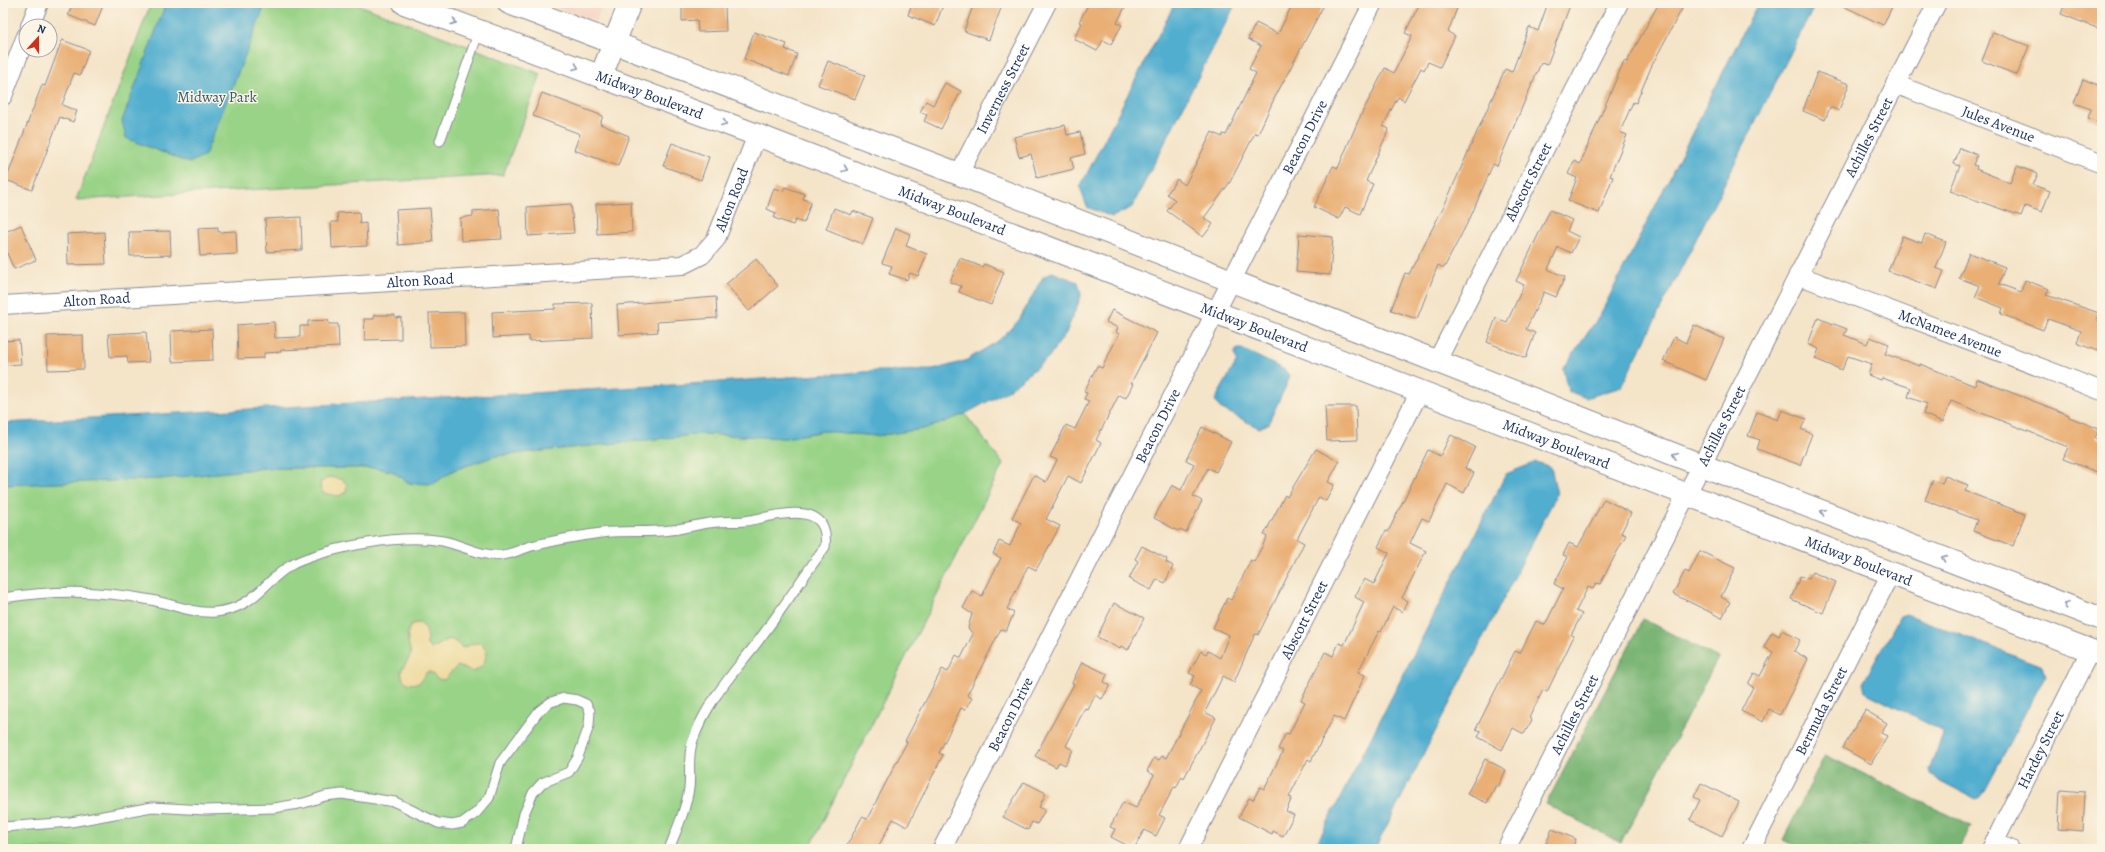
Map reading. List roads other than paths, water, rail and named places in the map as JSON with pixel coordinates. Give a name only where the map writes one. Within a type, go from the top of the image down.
[{"type":"street","points":[[33,18],[39,3]]},
{"type":"street","name":"Midway Boulevard","points":[[404,3],[757,135],[2096,653]]},
{"type":"street","points":[[509,3],[959,174],[1701,465],[2102,619]]},
{"type":"street","points":[[601,76],[630,3]]},
{"type":"street","name":"Inverness Street","points":[[959,174],[1047,3]]},
{"type":"street","name":"Beacon Drive","points":[[942,849],[1373,3]]},
{"type":"street","name":"Abscott Street","points":[[1437,361],[1619,3]]},
{"type":"street","name":"Achilles Street","points":[[1506,849],[1937,3]]},
{"type":"street","points":[[3,96],[18,57]]},
{"type":"street","name":"Jules Avenue","points":[[1895,84],[2102,164]]},
{"type":"street","name":"Alton Road","points":[[3,305],[682,265],[702,256],[716,239],[757,135]]},
{"type":"street","name":"McNamee Avenue","points":[[1798,275],[2102,391]]},
{"type":"street","name":"Abscott Street","points":[[1188,849],[1420,391]]},
{"type":"street","name":"Bermuda Street","points":[[1751,849],[1891,573]]},
{"type":"street","name":"Hardey Street","points":[[1998,847],[2096,653]]},
{"type":"lane","points":[[440,140],[479,31]]},
{"type":"lane","points":[[3,598],[53,591],[87,592],[152,600],[190,610],[213,612],[235,609],[255,596],[289,566],[301,560],[367,543],[419,539],[441,541],[481,553],[501,555],[535,545],[602,533],[671,530],[718,522],[760,519],[785,513],[802,513],[814,517],[823,526],[826,536],[825,547],[756,643],[727,678],[705,715],[693,740],[689,757],[689,788],[669,849]]},
{"type":"lane","points":[[3,827],[71,822],[152,807],[205,810],[274,808],[304,803],[325,796],[342,794],[395,802],[438,823],[452,825],[462,823],[476,813],[489,798],[500,763],[539,711],[551,702],[564,698],[577,700],[586,704],[590,711],[589,726],[578,758],[569,772],[542,783],[533,793],[524,814],[516,849]]},
{"type":"water","points":[[166,3],[266,3],[205,155],[189,163],[126,138],[122,121]]},
{"type":"water","points":[[1175,3],[1236,3],[1132,207],[1112,217],[1087,207],[1080,187]]},
{"type":"water","points":[[1758,3],[1816,3],[1621,387],[1586,398],[1568,391],[1563,369],[1600,315]]},
{"type":"water","points":[[1052,272],[1078,282],[1081,295],[1066,333],[1048,358],[1007,391],[965,414],[928,428],[876,436],[824,431],[785,438],[702,434],[495,456],[454,470],[433,484],[409,483],[392,471],[376,468],[264,468],[160,479],[3,485],[3,423],[690,384],[877,371],[933,370],[965,361],[998,341],[1019,320],[1043,277]]},
{"type":"water","points":[[1237,349],[1242,349],[1285,370],[1290,377],[1268,424],[1259,428],[1220,408],[1215,400],[1237,361],[1234,354]]},
{"type":"water","points":[[1536,462],[1551,467],[1557,494],[1375,849],[1314,849],[1506,474]]},
{"type":"water","points":[[1906,614],[2042,666],[2045,676],[1980,797],[1976,799],[1930,775],[1929,770],[1943,735],[1942,731],[1865,692],[1863,683],[1900,616]]},
{"type":"park label","name":"Midway Park","points":[[217,97]]}]
